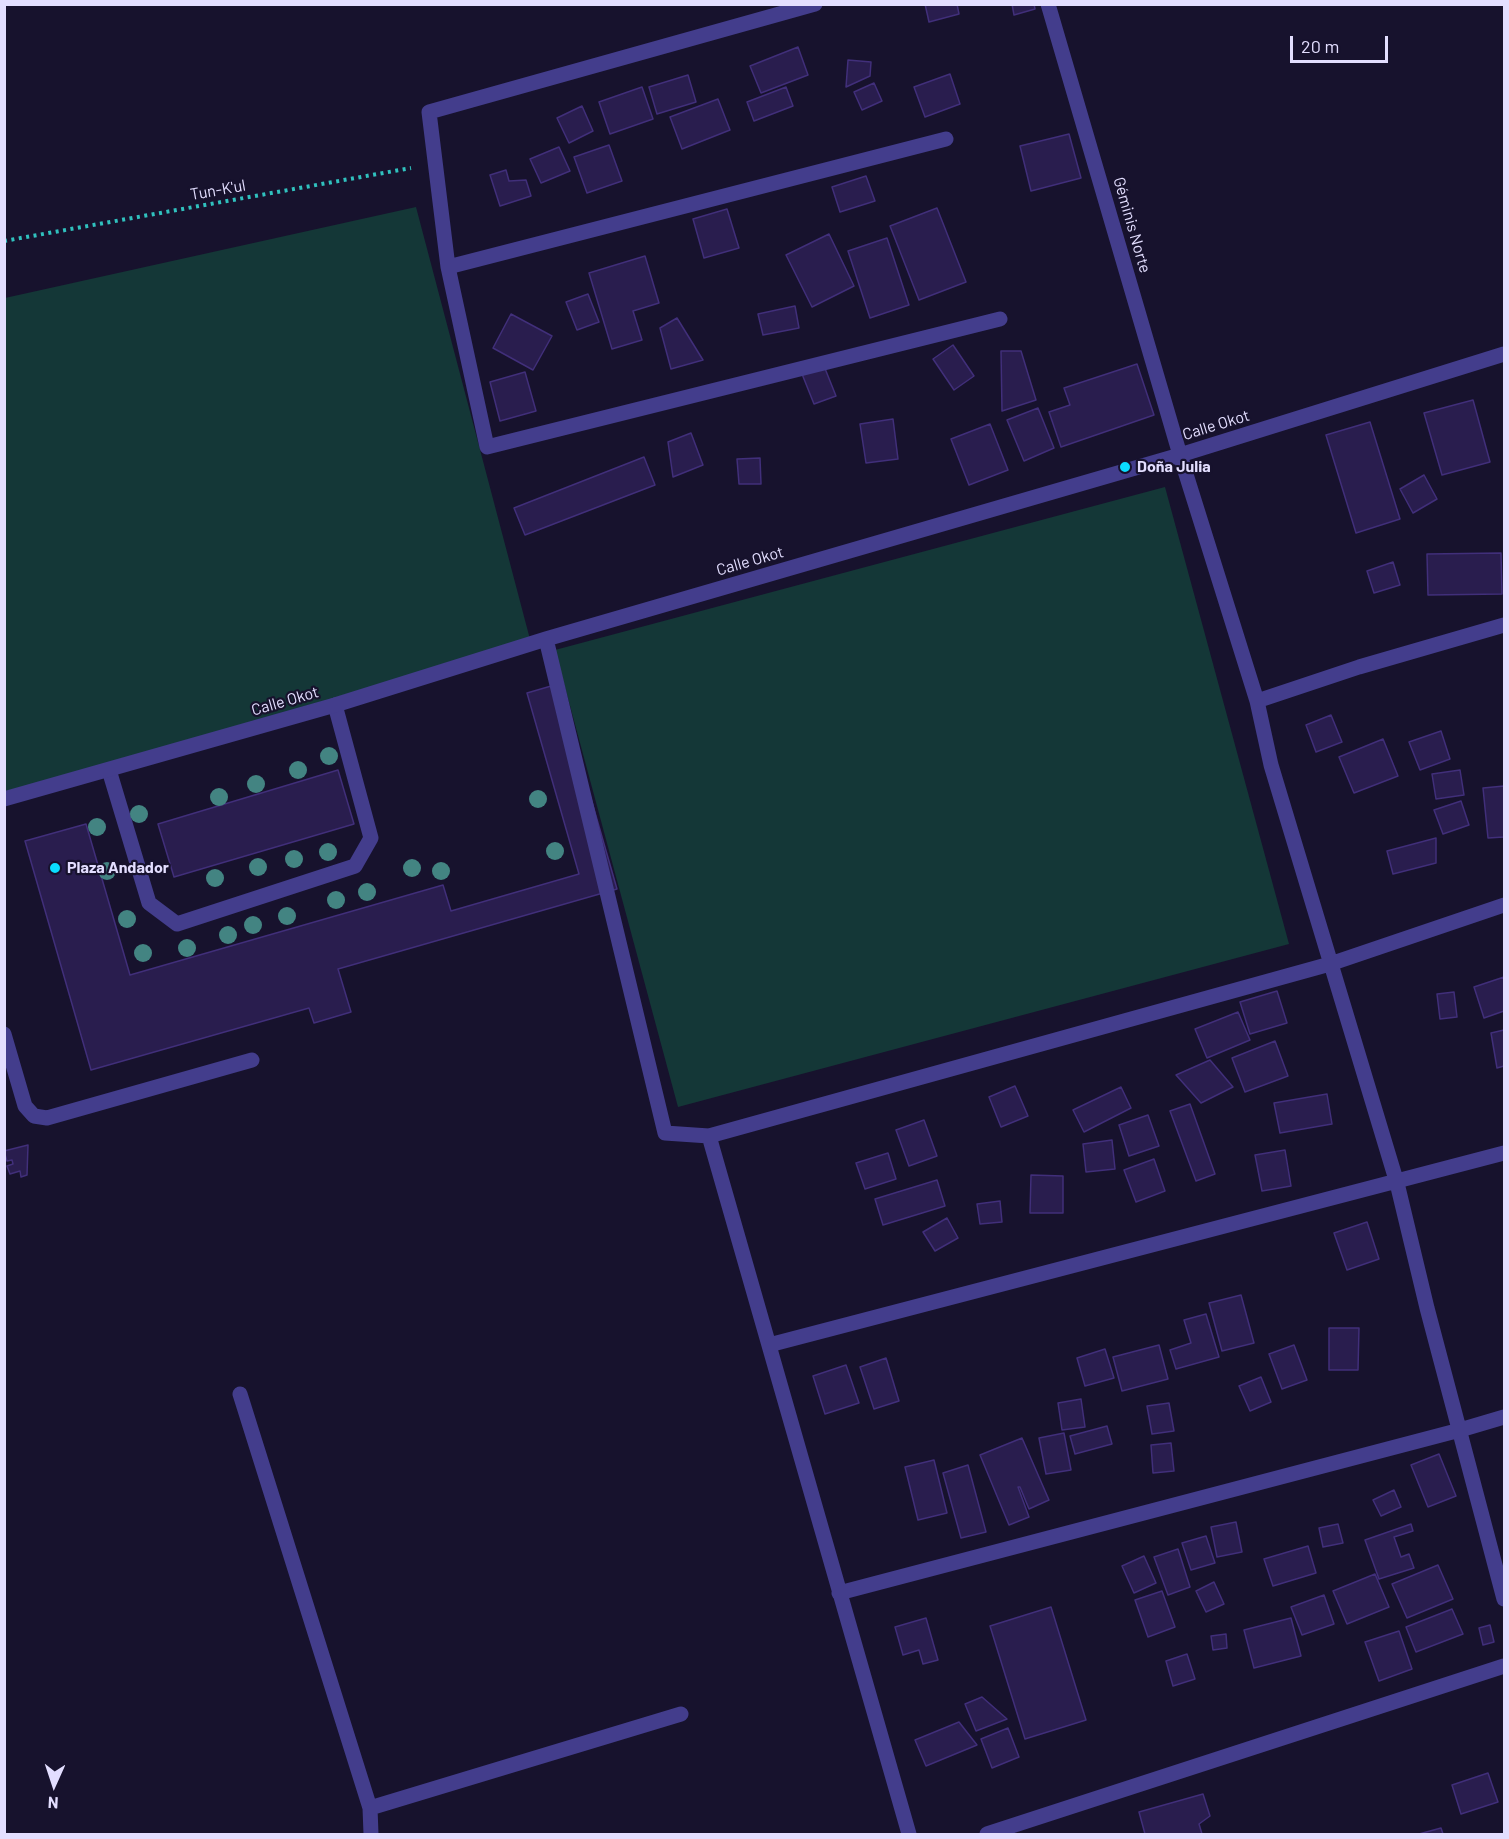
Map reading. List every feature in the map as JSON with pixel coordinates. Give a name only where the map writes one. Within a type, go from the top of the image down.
[{"type":"street","points":[[815,4],[429,112],[448,267],[487,447],[1000,319]]},
{"type":"street","name":"Géminis Norte","points":[[1048,4],[1180,455],[1257,701],[1271,765],[1396,1183],[1504,1599]]},
{"type":"street","points":[[448,267],[946,139]]},
{"type":"street","name":"Calle Okot","points":[[4,799],[335,705],[546,639],[1180,455],[1504,354]]},
{"type":"street","points":[[1257,701],[1359,667],[1504,626]]},
{"type":"street","points":[[546,639],[665,1133],[709,1137],[1330,964],[1504,905]]},
{"type":"street","points":[[109,770],[149,903],[177,924],[355,866],[371,838],[335,705]]},
{"type":"street","points":[[4,1034],[25,1106],[34,1116],[47,1118],[252,1060]]},
{"type":"street","points":[[709,1137],[909,1834]]},
{"type":"street","points":[[769,1345],[1504,1153]]},
{"type":"street","points":[[240,1394],[370,1808],[371,1834]]},
{"type":"street","points":[[839,1593],[1504,1417]]},
{"type":"street","points":[[987,1834],[1504,1666]]},
{"type":"street","points":[[370,1808],[681,1714]]},
{"type":"path","name":"Tun-K'ul","points":[[4,241],[435,163]]},
{"type":"green space","points":[[416,207],[531,643],[5,796],[5,298]]},
{"type":"green space","points":[[1165,487],[1289,944],[678,1107],[555,650]]},
{"type":"building","points":[[925,4],[957,4],[959,14],[929,22]]},
{"type":"building","points":[[1012,4],[1034,4],[1035,9],[1014,15]]},
{"type":"building","points":[[798,47],[808,75],[761,93],[750,66]]},
{"type":"building","points":[[848,60],[871,62],[870,76],[846,87]]},
{"type":"building","points":[[950,74],[960,104],[925,117],[914,87]]},
{"type":"building","points":[[688,75],[696,102],[657,114],[649,87]]},
{"type":"building","points":[[874,83],[882,101],[862,110],[854,92]]},
{"type":"building","points":[[642,87],[653,119],[610,134],[599,102]]},
{"type":"building","points":[[786,87],[793,106],[754,121],[747,102]]},
{"type":"building","points":[[718,99],[730,130],[682,149],[670,117]]},
{"type":"building","points":[[582,106],[593,131],[569,143],[557,118]]},
{"type":"building","points":[[1069,134],[1081,178],[1031,191],[1020,146]]},
{"type":"building","points":[[609,145],[622,181],[587,193],[574,157]]},
{"type":"building","points":[[559,147],[570,171],[541,183],[530,159]]},
{"type":"building","points":[[506,170],[509,181],[526,180],[531,196],[500,206],[490,175]]},
{"type":"building","points":[[866,176],[875,201],[840,212],[832,187]]},
{"type":"building","points":[[937,208],[966,282],[919,300],[890,226]]},
{"type":"building","points":[[727,209],[739,248],[704,258],[693,219]]},
{"type":"building","points":[[829,234],[854,286],[812,307],[786,255]]},
{"type":"building","points":[[887,238],[909,305],[870,318],[848,251]]},
{"type":"building","points":[[645,256],[659,303],[633,311],[642,340],[612,349],[589,273]]},
{"type":"building","points":[[588,294],[599,322],[577,330],[566,302]]},
{"type":"building","points":[[795,306],[799,328],[763,335],[758,314]]},
{"type":"building","points":[[511,314],[552,336],[533,370],[493,348]]},
{"type":"building","points":[[677,318],[703,360],[671,369],[660,328]]},
{"type":"building","points":[[953,345],[974,376],[954,390],[933,359]]},
{"type":"building","points":[[1001,351],[1021,351],[1036,400],[1002,411]]},
{"type":"building","points":[[1137,364],[1154,415],[1061,447],[1049,412],[1070,405],[1064,388]]},
{"type":"building","points":[[824,366],[836,396],[814,404],[802,374]]},
{"type":"building","points":[[525,372],[536,411],[500,421],[490,382]]},
{"type":"building","points":[[1473,400],[1490,462],[1442,475],[1424,413]]},
{"type":"building","points":[[1038,408],[1054,448],[1024,461],[1007,420]]},
{"type":"building","points":[[893,419],[898,459],[866,463],[860,424]]},
{"type":"building","points":[[1370,422],[1400,519],[1356,533],[1326,435]]},
{"type":"building","points":[[990,424],[1008,470],[969,485],[951,439]]},
{"type":"building","points":[[691,433],[703,465],[673,477],[668,442]]},
{"type":"building","points":[[644,457],[655,485],[525,535],[514,508]]},
{"type":"building","points":[[760,458],[761,484],[739,484],[737,459]]},
{"type":"building","points":[[1424,475],[1437,499],[1413,513],[1400,489]]},
{"type":"building","points":[[1501,553],[1502,594],[1428,595],[1427,554]]},
{"type":"building","points":[[1393,562],[1400,585],[1374,593],[1367,571]]},
{"type":"building","points":[[558,684],[617,889],[338,969],[351,1012],[314,1023],[309,1008],[91,1070],[25,841],[86,824],[130,975],[443,885],[451,911],[579,874],[527,693]]},
{"type":"building","points":[[1331,715],[1342,742],[1316,752],[1306,725]]},
{"type":"building","points":[[1441,731],[1450,759],[1420,770],[1409,742]]},
{"type":"building","points":[[1383,739],[1398,776],[1354,793],[1339,757]]},
{"type":"building","points":[[338,770],[354,824],[174,877],[158,824]]},
{"type":"building","points":[[1460,770],[1464,795],[1436,799],[1432,774]]},
{"type":"building","points":[[1504,786],[1504,837],[1488,838],[1483,788]]},
{"type":"building","points":[[1461,801],[1469,825],[1443,834],[1434,810]]},
{"type":"building","points":[[1436,838],[1436,863],[1393,874],[1387,851]]},
{"type":"building","points":[[1504,977],[1504,1011],[1484,1018],[1474,987]]},
{"type":"building","points":[[1277,991],[1287,1023],[1250,1034],[1240,1002]]},
{"type":"building","points":[[1454,992],[1457,1017],[1440,1019],[1437,994]]},
{"type":"building","points":[[1238,1012],[1250,1040],[1207,1058],[1195,1029]]},
{"type":"building","points":[[1504,1030],[1504,1066],[1497,1068],[1491,1033]]},
{"type":"building","points":[[1275,1041],[1288,1076],[1245,1092],[1232,1058]]},
{"type":"building","points":[[1210,1060],[1233,1087],[1201,1103],[1176,1075]]},
{"type":"building","points":[[1015,1086],[1028,1116],[1001,1127],[989,1097]]},
{"type":"building","points":[[1121,1087],[1131,1108],[1084,1132],[1073,1110]]},
{"type":"building","points":[[1327,1094],[1332,1124],[1280,1133],[1274,1103]]},
{"type":"building","points":[[1190,1104],[1215,1174],[1196,1181],[1170,1111]]},
{"type":"building","points":[[1148,1115],[1159,1146],[1129,1156],[1119,1125]]},
{"type":"building","points":[[924,1120],[937,1156],[909,1166],[896,1130]]},
{"type":"building","points":[[1112,1140],[1115,1169],[1086,1172],[1083,1144]]},
{"type":"building","points":[[28,1145],[27,1175],[21,1177],[20,1171],[10,1174],[7,1166],[13,1164],[12,1160],[7,1161],[4,1151]]},
{"type":"building","points":[[1285,1150],[1291,1186],[1262,1191],[1255,1155]]},
{"type":"building","points":[[888,1153],[896,1179],[865,1189],[856,1163]]},
{"type":"building","points":[[1154,1159],[1165,1191],[1136,1202],[1124,1170]]},
{"type":"building","points":[[1031,1175],[1063,1176],[1063,1213],[1030,1213]]},
{"type":"building","points":[[937,1180],[945,1206],[883,1225],[875,1199]]},
{"type":"building","points":[[1000,1201],[1002,1222],[980,1224],[977,1204]]},
{"type":"building","points":[[947,1218],[958,1238],[935,1251],[923,1232]]},
{"type":"building","points":[[1367,1222],[1379,1259],[1347,1270],[1334,1233]]},
{"type":"building","points":[[1241,1295],[1254,1343],[1222,1351],[1209,1303]]},
{"type":"building","points":[[1206,1314],[1219,1357],[1176,1369],[1170,1350],[1191,1343],[1184,1320]]},
{"type":"building","points":[[1329,1328],[1359,1328],[1358,1370],[1329,1370]]},
{"type":"building","points":[[1159,1345],[1168,1379],[1122,1391],[1113,1357]]},
{"type":"building","points":[[1294,1345],[1307,1380],[1282,1389],[1269,1354]]},
{"type":"building","points":[[1105,1349],[1114,1378],[1085,1386],[1077,1358]]},
{"type":"building","points":[[886,1358],[899,1401],[874,1409],[860,1367]]},
{"type":"building","points":[[846,1365],[859,1403],[825,1414],[813,1376]]},
{"type":"building","points":[[1261,1377],[1271,1402],[1250,1411],[1239,1386]]},
{"type":"building","points":[[1081,1399],[1085,1427],[1062,1430],[1058,1403]]},
{"type":"building","points":[[1169,1403],[1174,1431],[1152,1434],[1147,1406]]},
{"type":"building","points":[[1107,1426],[1112,1444],[1075,1454],[1070,1436]]},
{"type":"building","points":[[1064,1433],[1071,1470],[1046,1474],[1039,1438]]},
{"type":"building","points":[[1022,1438],[1049,1500],[1029,1509],[1018,1487],[1029,1517],[1009,1525],[980,1455]]},
{"type":"building","points":[[1171,1443],[1174,1471],[1153,1473],[1151,1445]]},
{"type":"building","points":[[1439,1454],[1456,1496],[1428,1507],[1411,1465]]},
{"type":"building","points":[[934,1460],[947,1513],[918,1520],[905,1467]]},
{"type":"building","points":[[968,1465],[986,1532],[961,1538],[943,1473]]},
{"type":"building","points":[[1394,1490],[1401,1507],[1381,1516],[1373,1500]]},
{"type":"building","points":[[1236,1522],[1242,1552],[1217,1557],[1211,1527]]},
{"type":"building","points":[[1338,1524],[1343,1543],[1323,1547],[1319,1528]]},
{"type":"building","points":[[1411,1524],[1413,1531],[1394,1537],[1401,1557],[1409,1554],[1414,1568],[1379,1579],[1365,1540]]},
{"type":"building","points":[[1206,1536],[1215,1563],[1191,1570],[1182,1543]]},
{"type":"building","points":[[1308,1546],[1316,1573],[1273,1586],[1264,1559]]},
{"type":"building","points":[[1178,1549],[1190,1587],[1168,1595],[1154,1557]]},
{"type":"building","points":[[1144,1556],[1156,1583],[1134,1593],[1122,1566]]},
{"type":"building","points":[[1438,1565],[1453,1599],[1407,1618],[1392,1584]]},
{"type":"building","points":[[1375,1574],[1389,1607],[1347,1624],[1333,1591]]},
{"type":"building","points":[[1214,1582],[1224,1604],[1206,1612],[1196,1591]]},
{"type":"building","points":[[1162,1591],[1175,1627],[1148,1637],[1135,1600]]},
{"type":"building","points":[[1324,1595],[1334,1624],[1302,1635],[1291,1607]]},
{"type":"building","points":[[1051,1607],[1086,1720],[1025,1739],[990,1626]]},
{"type":"building","points":[[1452,1609],[1463,1634],[1416,1652],[1406,1627]]},
{"type":"building","points":[[926,1618],[938,1660],[923,1664],[919,1650],[903,1655],[895,1627]]},
{"type":"building","points":[[1291,1618],[1301,1656],[1254,1668],[1244,1630]]},
{"type":"building","points":[[1490,1625],[1494,1642],[1483,1645],[1479,1628]]},
{"type":"building","points":[[1399,1631],[1412,1669],[1379,1681],[1365,1642]]},
{"type":"building","points":[[1226,1634],[1227,1648],[1213,1650],[1211,1636]]},
{"type":"building","points":[[1187,1654],[1195,1679],[1173,1686],[1166,1661]]},
{"type":"building","points":[[982,1697],[1007,1719],[976,1731],[965,1704]]},
{"type":"building","points":[[959,1722],[977,1745],[926,1766],[915,1740]]},
{"type":"building","points":[[1008,1728],[1019,1757],[992,1768],[981,1739]]},
{"type":"building","points":[[1488,1773],[1498,1802],[1461,1814],[1452,1785]]},
{"type":"building","points":[[1203,1794],[1210,1816],[1199,1824],[1202,1834],[1145,1834],[1139,1812]]},
{"type":"building","points":[[1441,1828],[1443,1834],[1419,1834]]},
{"type":"place","name":"Doña Julia","points":[[1125,467]]},
{"type":"place","name":"Plaza Andador","points":[[55,868]]}]
